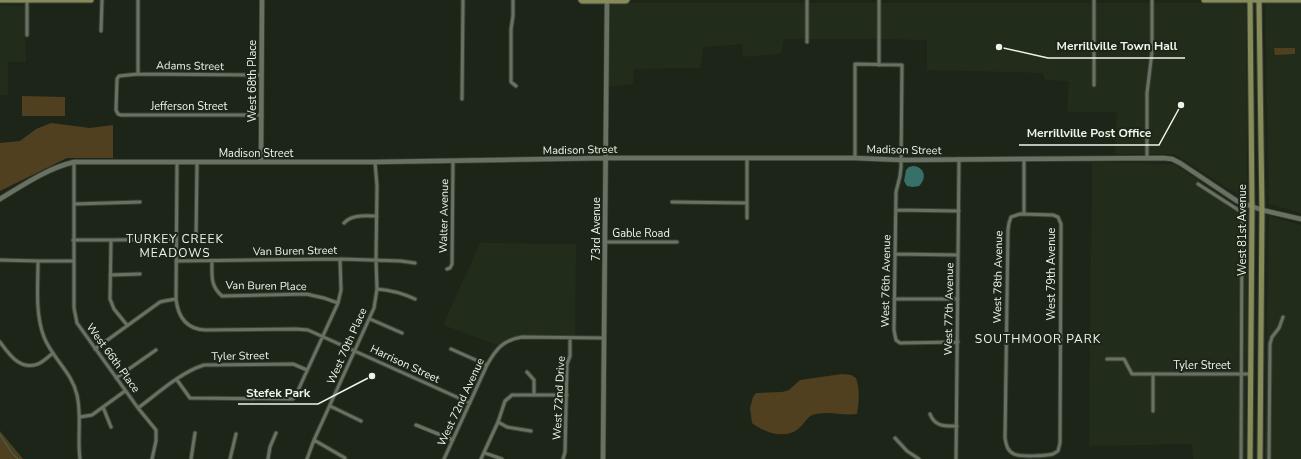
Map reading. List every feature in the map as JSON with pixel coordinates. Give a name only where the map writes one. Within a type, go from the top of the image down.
[{"type":"main road","points":[[0,0],[91,0]]},
{"type":"main road","points":[[581,0],[627,0]]},
{"type":"main road","points":[[1204,0],[1301,0]]},
{"type":"main road","name":"West 81st Avenue","points":[[1250,0],[1252,207],[1250,457]]},
{"type":"main road","name":"West 81st Avenue","points":[[1259,0],[1262,210],[1260,459]]},
{"type":"street","points":[[27,0],[27,35]]},
{"type":"street","points":[[101,31],[102,0]]},
{"type":"street","points":[[138,0],[138,74]]},
{"type":"street","name":"West 68th Place","points":[[261,162],[262,0]]},
{"type":"street","points":[[462,99],[463,0]]},
{"type":"street","points":[[513,0],[511,29],[511,82],[516,86]]},
{"type":"street","points":[[807,42],[808,0]]},
{"type":"street","points":[[855,158],[855,64],[878,65],[878,0]]},
{"type":"street","points":[[1094,0],[1094,85]]},
{"type":"street","points":[[1147,158],[1147,93],[1152,52],[1152,0]]},
{"type":"street","name":"73rd Avenue","points":[[603,459],[607,1]]},
{"type":"street","name":"West 76th Avenue","points":[[878,65],[902,65],[901,160],[900,176],[896,192],[894,299],[894,330],[896,340],[900,343],[958,342]]},
{"type":"street","name":"Adams Street","points":[[118,114],[116,110],[117,79],[119,76],[138,74],[261,75]]},
{"type":"street","name":"Jefferson Street","points":[[118,114],[262,115]]},
{"type":"street","name":"Madison Street","points":[[0,199],[63,164],[74,162],[375,162],[606,158],[855,158],[901,160],[1169,158],[1180,163],[1206,180]]},
{"type":"street","points":[[746,218],[747,158]]},
{"type":"street","name":"West 77th Avenue","points":[[956,459],[959,159]]},
{"type":"street","points":[[1024,159],[1024,214]]},
{"type":"street","name":"Walter Avenue","points":[[447,269],[450,268],[452,264],[454,161]]},
{"type":"street","name":"West 66th Place","points":[[74,162],[73,260],[74,308],[77,323],[138,408],[156,430],[156,441],[152,459]]},
{"type":"street","name":"West 70th Place","points":[[307,459],[314,440],[374,308],[377,289],[377,186],[375,162]]},
{"type":"street","points":[[95,349],[160,302],[164,300],[176,299],[177,163]]},
{"type":"street","points":[[196,239],[197,163]]},
{"type":"street","points":[[1241,459],[1242,214],[1240,211],[1200,185],[1206,180],[1232,198],[1252,207],[1301,219]]},
{"type":"street","points":[[74,204],[140,202]]},
{"type":"street","points":[[672,202],[747,203]]},
{"type":"street","points":[[896,210],[959,211]]},
{"type":"street","name":"West 79th Avenue","points":[[1009,450],[1013,454],[1021,455],[1053,454],[1058,451],[1060,444],[1062,228],[1058,217],[1049,214],[1024,214]]},
{"type":"street","name":"West 78th Avenue","points":[[1009,450],[1006,445],[1005,438],[1008,223],[1013,216],[1024,214]]},
{"type":"street","points":[[344,223],[348,218],[357,216],[377,216]]},
{"type":"street","points":[[73,240],[176,239]]},
{"type":"street","points":[[111,240],[110,299],[114,309],[128,325]]},
{"type":"street","name":"Gable Road","points":[[605,242],[677,242]]},
{"type":"street","points":[[895,254],[958,255]]},
{"type":"street","points":[[177,380],[190,398],[292,399],[295,397],[338,303],[341,290],[340,259]]},
{"type":"street","name":"Van Buren Street","points":[[176,260],[212,261],[340,259],[401,261],[415,263]]},
{"type":"street","points":[[0,260],[73,260]]},
{"type":"street","points":[[38,261],[39,315],[44,337],[73,382],[77,395],[80,417],[80,459]]},
{"type":"street","name":"Van Buren Place","points":[[212,261],[211,280],[222,296],[306,294],[338,303]]},
{"type":"street","points":[[110,276],[140,274]]},
{"type":"street","points":[[377,289],[404,293],[415,299]]},
{"type":"street","name":"Harrison Street","points":[[176,299],[179,312],[183,319],[192,327],[205,330],[308,330],[470,404]]},
{"type":"street","points":[[894,299],[958,299]]},
{"type":"street","points":[[1242,316],[1252,316]]},
{"type":"street","points":[[1269,459],[1270,344],[1272,337],[1279,328],[1283,317]]},
{"type":"street","points":[[370,319],[402,334]]},
{"type":"street","name":"West 72nd Avenue","points":[[444,459],[487,365],[500,347],[514,338],[570,338]]},
{"type":"street","points":[[570,338],[604,338]]},
{"type":"street","name":"West 72nd Drive","points":[[563,459],[565,452],[570,338]]},
{"type":"street","points":[[0,342],[15,360],[22,365],[30,366],[39,364],[53,353]]},
{"type":"street","points":[[1261,344],[1270,344]]},
{"type":"street","points":[[452,348],[487,365]]},
{"type":"street","points":[[116,378],[156,350]]},
{"type":"street","name":"Tyler Street","points":[[1107,359],[1124,359],[1132,374],[1251,374]]},
{"type":"street","name":"Tyler Street","points":[[138,408],[196,367],[204,365],[293,364],[307,370]]},
{"type":"street","points":[[527,372],[534,380],[534,394]]},
{"type":"street","points":[[1153,374],[1153,411]]},
{"type":"street","points":[[80,417],[92,415],[125,390]]},
{"type":"street","points":[[481,459],[498,422],[505,401],[512,395],[567,395]]},
{"type":"street","points":[[330,406],[361,421]]},
{"type":"street","points":[[103,407],[111,427]]},
{"type":"street","points":[[930,414],[932,420],[937,424],[943,426],[957,426]]},
{"type":"street","points":[[498,422],[507,427],[530,431]]},
{"type":"street","points":[[416,425],[453,440]]},
{"type":"street","points":[[1260,430],[1269,431]]},
{"type":"street","points":[[192,459],[195,433]]},
{"type":"street","points":[[268,459],[270,447],[276,433]]},
{"type":"street","points":[[230,459],[236,434]]},
{"type":"street","points":[[896,438],[907,451],[919,459]]},
{"type":"street","points":[[314,440],[345,458]]},
{"type":"street","points":[[485,453],[502,459]]},
{"type":"street","points":[[1241,455],[1250,457]]},
{"type":"shaded area","points":[[1265,0],[1301,0],[1301,213],[1269,204]]},
{"type":"shaded area","points":[[614,3],[876,3],[877,39],[784,39],[781,54],[742,57],[743,44],[703,47],[700,68],[634,69],[633,84],[608,87],[610,6]]},
{"type":"shaded area","points":[[880,3],[1242,3],[1246,7],[1247,198],[1227,188],[1175,154],[1115,154],[1117,112],[1067,112],[1069,81],[1045,80],[1043,73],[927,70],[927,40],[880,39]]},
{"type":"shaded area","points":[[0,5],[25,6],[26,62],[8,62],[8,95],[0,95]]},
{"type":"shaded area","points":[[1274,48],[1295,48],[1295,54],[1275,55]]},
{"type":"shaded area","points":[[22,96],[65,97],[65,116],[22,116]]},
{"type":"shaded area","points":[[51,123],[90,128],[113,125],[113,158],[67,158],[0,191],[0,143],[20,141],[36,129]]},
{"type":"shaded area","points":[[1092,162],[1174,164],[1249,214],[1245,459],[1193,459],[1192,444],[1089,446]]},
{"type":"shaded area","points":[[1269,216],[1301,225],[1301,459],[1265,459]]},
{"type":"shaded area","points":[[480,243],[576,244],[575,338],[513,336],[497,345],[443,325]]},
{"type":"shaded area","points":[[842,374],[851,375],[856,378],[859,396],[857,414],[821,413],[813,415],[808,418],[798,429],[787,434],[774,434],[752,423],[750,408],[753,397],[756,393],[782,392],[789,390],[800,380]]},
{"type":"shaded area","points":[[0,431],[23,459],[0,459]]},
{"type":"water","points":[[913,166],[920,168],[924,173],[924,176],[922,183],[919,186],[913,187],[907,186],[904,181],[906,170]]},
{"type":"waterway","points":[[0,435],[18,459]]},
{"type":"place","name":"Merrillville Town Hall","points":[[999,47]]},
{"type":"place","name":"Merrillville Post Office","points":[[1181,105]]},
{"type":"place","name":"Stefek Park","points":[[372,376]]},
{"type":"district","name":"TURKEY CREEK MEADOWS","points":[[175,246]]},
{"type":"district","name":"SOUTHMOOR PARK","points":[[1038,339]]}]
